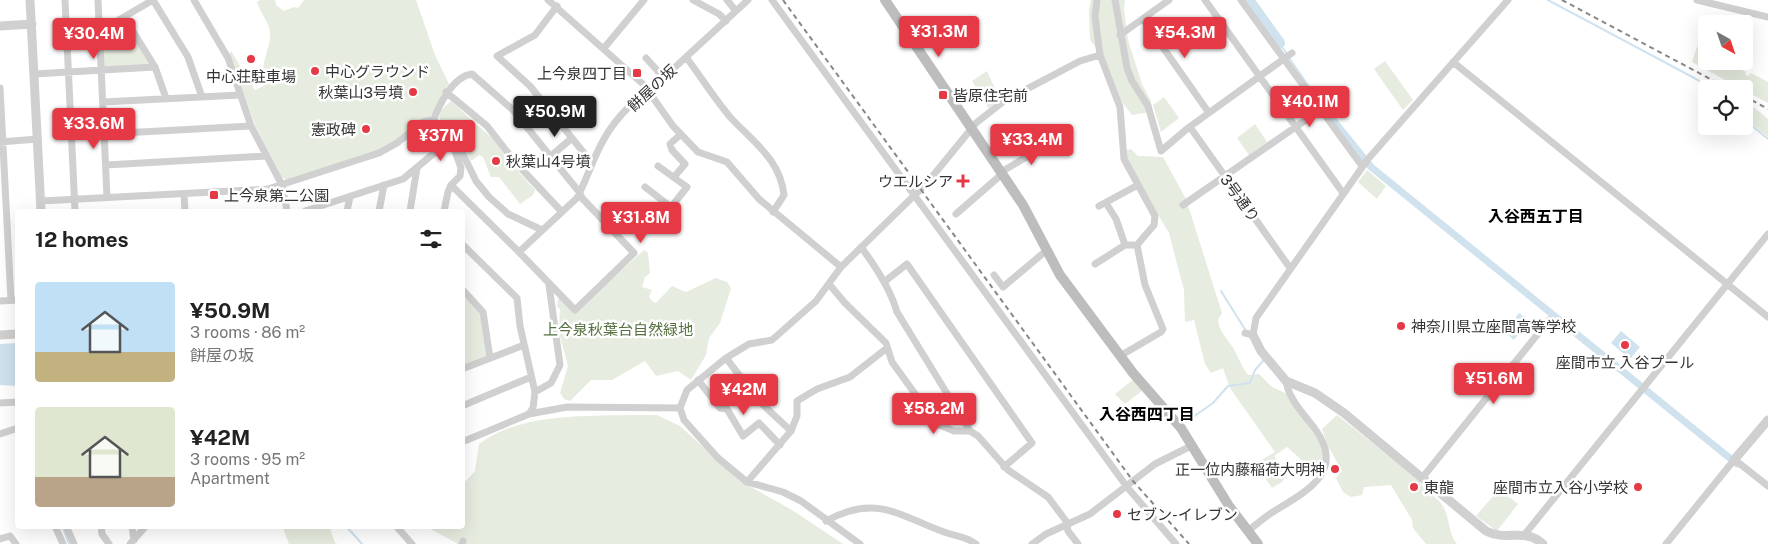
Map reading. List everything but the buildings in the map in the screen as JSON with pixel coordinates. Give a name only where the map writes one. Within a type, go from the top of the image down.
[{"type":"main road","points":[[885,0],[1023,205],[1060,274],[1146,389],[1176,420],[1193,444],[1229,506],[1258,544]]},
{"type":"street","points":[[30,0],[41,209]]},
{"type":"street","points":[[65,0],[75,209]]},
{"type":"street","points":[[98,0],[107,197]]},
{"type":"street","points":[[100,31],[153,0],[188,57],[202,97]]},
{"type":"street","points":[[194,0],[228,58],[251,126],[282,185],[287,209]]},
{"type":"street","points":[[548,0],[557,6],[648,89],[663,113],[681,134],[703,154],[727,162],[759,199],[773,212],[841,267]]},
{"type":"street","points":[[604,48],[644,0]]},
{"type":"street","points":[[693,0],[719,14],[726,21]]},
{"type":"street","points":[[727,0],[736,11]]},
{"type":"street","name":"餅屋の坂","points":[[580,193],[605,137],[648,89],[664,78],[748,0]]},
{"type":"street","points":[[772,0],[1127,487],[1176,544]]},
{"type":"street","points":[[1097,0],[1095,16],[1099,52],[1120,107],[1124,159],[1156,220],[1137,245],[1145,285],[1163,329],[1120,356]]},
{"type":"street","points":[[1115,0],[1127,68],[1132,81],[1148,106],[1161,151],[1190,127],[1288,55]]},
{"type":"street","points":[[1120,35],[1169,0]]},
{"type":"street","points":[[1205,0],[1343,193]]},
{"type":"street","points":[[1241,0],[1288,55],[1320,110],[1364,164]]},
{"type":"street","points":[[1248,531],[1307,491],[1323,474],[1326,465],[1324,442],[1290,395],[1286,381],[1261,352],[1249,334],[1256,318],[1364,164],[1508,0]]},
{"type":"street","points":[[1698,0],[1768,17]]},
{"type":"street","points":[[557,6],[535,35],[497,56],[530,86],[592,164]]},
{"type":"street","points":[[124,18],[155,67],[166,98]]},
{"type":"street","points":[[1143,19],[1209,113]]},
{"type":"street","points":[[0,26],[32,24]]},
{"type":"street","points":[[860,544],[792,496],[747,482],[718,458],[690,429],[684,420],[680,408],[687,390],[726,358],[749,344],[772,340],[816,301],[841,267],[927,183],[972,129],[1004,101],[1099,52]]},
{"type":"street","points":[[686,57],[729,116],[775,164],[780,175],[784,195],[773,212]]},
{"type":"street","points":[[646,58],[664,78]]},
{"type":"street","points":[[1453,62],[1768,317]]},
{"type":"street","points":[[34,74],[155,67]]},
{"type":"street","points":[[433,121],[446,92],[470,74],[506,103],[580,193],[634,253],[575,310],[520,252],[451,185]]},
{"type":"street","points":[[0,88],[1,142],[14,300],[0,301]]},
{"type":"street","points":[[446,92],[487,126],[516,163],[562,212]]},
{"type":"street","points":[[103,102],[240,95]]},
{"type":"street","points":[[1183,205],[1320,110]]},
{"type":"street","points":[[41,201],[240,191],[282,185],[379,153],[397,143],[423,122],[433,121],[440,124],[459,146],[482,190],[508,214],[542,230]]},
{"type":"street","points":[[104,134],[251,126]]},
{"type":"street","name":"3号通り","points":[[1190,127],[1290,268]]},
{"type":"street","points":[[674,177],[684,164],[672,150],[670,144],[681,134]]},
{"type":"street","points":[[551,156],[572,138]]},
{"type":"street","points":[[1,142],[38,139]]},
{"type":"street","points":[[319,209],[403,179],[451,139]]},
{"type":"street","points":[[445,209],[451,185],[460,176],[461,168],[451,139]]},
{"type":"street","points":[[956,214],[1001,173],[1052,142]]},
{"type":"street","points":[[106,165],[266,156]]},
{"type":"street","points":[[630,211],[654,229],[687,187],[658,166]]},
{"type":"street","points":[[410,209],[417,168]]},
{"type":"street","points":[[378,209],[384,185]]},
{"type":"street","points":[[1125,245],[1116,219],[1102,204],[1138,185]]},
{"type":"street","points":[[645,187],[671,207]]},
{"type":"street","points":[[520,252],[580,193]]},
{"type":"street","points":[[184,194],[184,209]]},
{"type":"street","points":[[347,209],[350,197]]},
{"type":"street","points":[[1525,534],[1768,234]]},
{"type":"street","points":[[1095,264],[1125,245],[1137,245]]},
{"type":"street","points":[[465,247],[517,298],[524,345],[535,392],[533,408],[528,414]]},
{"type":"street","points":[[861,247],[884,282],[898,312],[970,431],[1020,480],[1048,497],[1078,544]]},
{"type":"street","points":[[994,275],[1003,287],[1047,250]]},
{"type":"street","points":[[884,282],[907,264],[1032,442],[1004,466]]},
{"type":"street","points":[[535,392],[551,383],[560,365],[554,305],[549,284]]},
{"type":"street","points":[[829,284],[844,303],[886,342],[892,362],[937,424],[954,430],[970,431]]},
{"type":"street","points":[[465,292],[483,312],[490,358]]},
{"type":"street","points":[[1423,477],[1549,320]]},
{"type":"street","points":[[0,335],[15,334]]},
{"type":"street","points":[[465,368],[524,345]]},
{"type":"street","points":[[747,482],[791,431],[797,416],[797,401],[817,389],[850,377],[887,348]]},
{"type":"street","points":[[726,358],[760,402],[791,431]]},
{"type":"street","points":[[465,405],[531,377]]},
{"type":"street","points":[[698,380],[720,408],[727,409],[743,436],[759,424],[780,445]]},
{"type":"street","points":[[1286,381],[1324,398],[1423,477],[1486,531],[1495,536],[1525,534],[1543,544]]},
{"type":"street","points":[[0,403],[15,402]]},
{"type":"street","points":[[465,441],[528,414],[567,407],[680,408]]},
{"type":"street","points":[[1666,544],[1768,420]]},
{"type":"street","points":[[0,434],[15,429]]},
{"type":"street","points":[[1032,544],[1046,534],[1067,526],[1095,511],[1155,464],[1193,444]]},
{"type":"street","points":[[1733,461],[1768,486]]},
{"type":"street","points":[[826,520],[850,510],[877,508],[894,510],[943,532],[961,535],[976,544]]},
{"type":"street","points":[[56,529],[63,544]]},
{"type":"street","points":[[67,529],[74,544]]},
{"type":"street","points":[[101,529],[108,544]]},
{"type":"street","points":[[132,529],[132,542]]},
{"type":"street","points":[[132,542],[143,529]]},
{"type":"street","points":[[398,529],[411,544]]},
{"type":"street","points":[[0,539],[10,536],[16,544]]},
{"type":"green space","points":[[260,0],[275,0],[276,5],[284,11],[294,7],[298,8],[304,0],[416,0],[435,55],[449,84],[428,119],[413,131],[379,150],[286,180],[282,177],[255,125],[229,54],[231,51],[255,90],[265,85],[267,81],[264,75],[264,63],[270,31],[257,2]]},
{"type":"green space","points":[[1091,0],[1125,0],[1124,9],[1128,40],[1142,84],[1151,101],[1152,110],[1150,112],[1132,115],[1122,102],[1105,59],[1090,40],[1089,10]]},
{"type":"green space","points":[[121,22],[124,23],[148,65],[104,67],[102,34]]},
{"type":"green space","points":[[1697,47],[1698,65],[1692,62]]},
{"type":"green space","points":[[1385,61],[1413,100],[1403,110],[1374,69]]},
{"type":"green space","points":[[1707,70],[1742,70],[1748,76],[1751,73],[1768,82],[1768,103],[1753,95],[1753,80],[1725,80]]},
{"type":"green space","points":[[987,71],[1000,100],[988,108],[972,81]]},
{"type":"green space","points":[[1164,97],[1179,118],[1161,132],[1153,105]]},
{"type":"green space","points":[[451,101],[494,140],[512,165],[535,190],[533,195],[520,204],[499,177],[491,177],[483,157],[479,155],[471,161],[463,146],[439,118],[441,110]]},
{"type":"green space","points":[[1753,106],[1768,119],[1768,137],[1753,124]]},
{"type":"green space","points":[[1255,124],[1267,142],[1249,155],[1237,138]]},
{"type":"green space","points":[[1131,149],[1138,156],[1163,157],[1186,199],[1222,313],[1218,320],[1220,329],[1248,375],[1259,374],[1272,387],[1287,394],[1324,449],[1323,464],[1313,470],[1287,447],[1274,456],[1288,474],[1282,482],[1272,488],[1255,464],[1275,452],[1230,388],[1223,368],[1211,373],[1205,364],[1194,320],[1185,322],[1184,290],[1169,233],[1127,161],[1125,151]]},
{"type":"green space","points":[[1367,170],[1386,186],[1377,199],[1358,182]]},
{"type":"green space","name":"上今泉秋葉台自然緑地","points":[[644,250],[648,253],[650,273],[645,277],[642,287],[652,290],[649,297],[656,303],[672,286],[686,292],[716,278],[727,282],[731,288],[720,323],[709,338],[706,355],[691,380],[678,371],[656,376],[645,361],[612,380],[591,380],[570,401],[564,399],[560,393],[568,366],[559,333],[560,309],[557,306],[558,299],[560,298],[575,312]]},
{"type":"green space","points":[[466,298],[480,313],[486,356],[465,366]]},
{"type":"green space","points":[[1134,379],[1143,390],[1125,404],[1115,394]]},
{"type":"green space","points":[[657,415],[680,426],[742,482],[792,510],[843,544],[458,544],[430,529],[465,529],[465,482],[475,471],[479,444],[494,434],[531,422],[593,416]]},
{"type":"green space","points":[[1337,415],[1418,479],[1438,500],[1444,508],[1452,535],[1457,544],[1426,544],[1413,528],[1412,520],[1391,485],[1364,487],[1362,495],[1351,497],[1343,492],[1336,478],[1342,471],[1328,446],[1322,429]]},
{"type":"green space","points":[[1499,489],[1518,504],[1497,531],[1476,516]]},
{"type":"green space","points":[[284,529],[330,529],[335,543],[338,544],[289,544]]},
{"type":"water","points":[[1519,313],[1529,321],[1514,340],[1505,332]]},
{"type":"water","name":"座間市立 入谷プール","points":[[1621,331],[1640,347],[1630,359],[1611,343]]},
{"type":"water","points":[[15,343],[15,386],[0,385],[0,344]]},
{"type":"waterway","points":[[1248,0],[1279,43]]},
{"type":"waterway","points":[[1548,0],[1698,80]]},
{"type":"waterway","points":[[1279,43],[1287,54]]},
{"type":"waterway","points":[[1289,58],[1329,115]]},
{"type":"waterway","points":[[1329,115],[1371,167],[1737,464]]},
{"type":"waterway","points":[[1753,126],[1768,139]]},
{"type":"waterway","points":[[1221,291],[1246,331]]},
{"type":"waterway","points":[[1186,422],[1213,403],[1228,386],[1250,383],[1255,370],[1264,360]]},
{"type":"waterway","points":[[63,529],[69,544]]},
{"type":"waterway","points":[[349,529],[362,544]]},
{"type":"railway","points":[[783,0],[1133,481],[1189,544]]},
{"type":"railway","points":[[1562,0],[1712,80]]},
{"type":"railway","points":[[1753,101],[1768,109]]},
{"type":"place","name":"中心荘駐車場","points":[[251,59]]},
{"type":"place","name":"中心グラウンド","points":[[315,71]]},
{"type":"place","name":"上今泉四丁目","points":[[637,73]]},
{"type":"place","name":"秋葉山3号墳","points":[[413,92]]},
{"type":"place","name":"皆原住宅前","points":[[943,95]]},
{"type":"place","name":"憲政碑","points":[[366,129]]},
{"type":"place","name":"秋葉山4号墳","points":[[496,161]]},
{"type":"place","name":"ウエルシア","points":[[963,181]]},
{"type":"place","name":"上今泉第二公園","points":[[214,195]]},
{"type":"place","name":"神奈川県立座間高等学校","points":[[1401,326]]},
{"type":"place","name":"座間市立 入谷プール","points":[[1625,345]]},
{"type":"place","name":"正一位内藤稲荷大明神","points":[[1335,469]]},
{"type":"place","name":"東龍","points":[[1414,487]]},
{"type":"place","name":"座間市立入谷小学校","points":[[1638,487]]},
{"type":"place","name":"セブン-イレブン","points":[[1117,514]]},
{"type":"district","name":"入谷西五丁目","points":[[1536,216]]},
{"type":"district","name":"入谷西四丁目","points":[[1147,414]]}]
